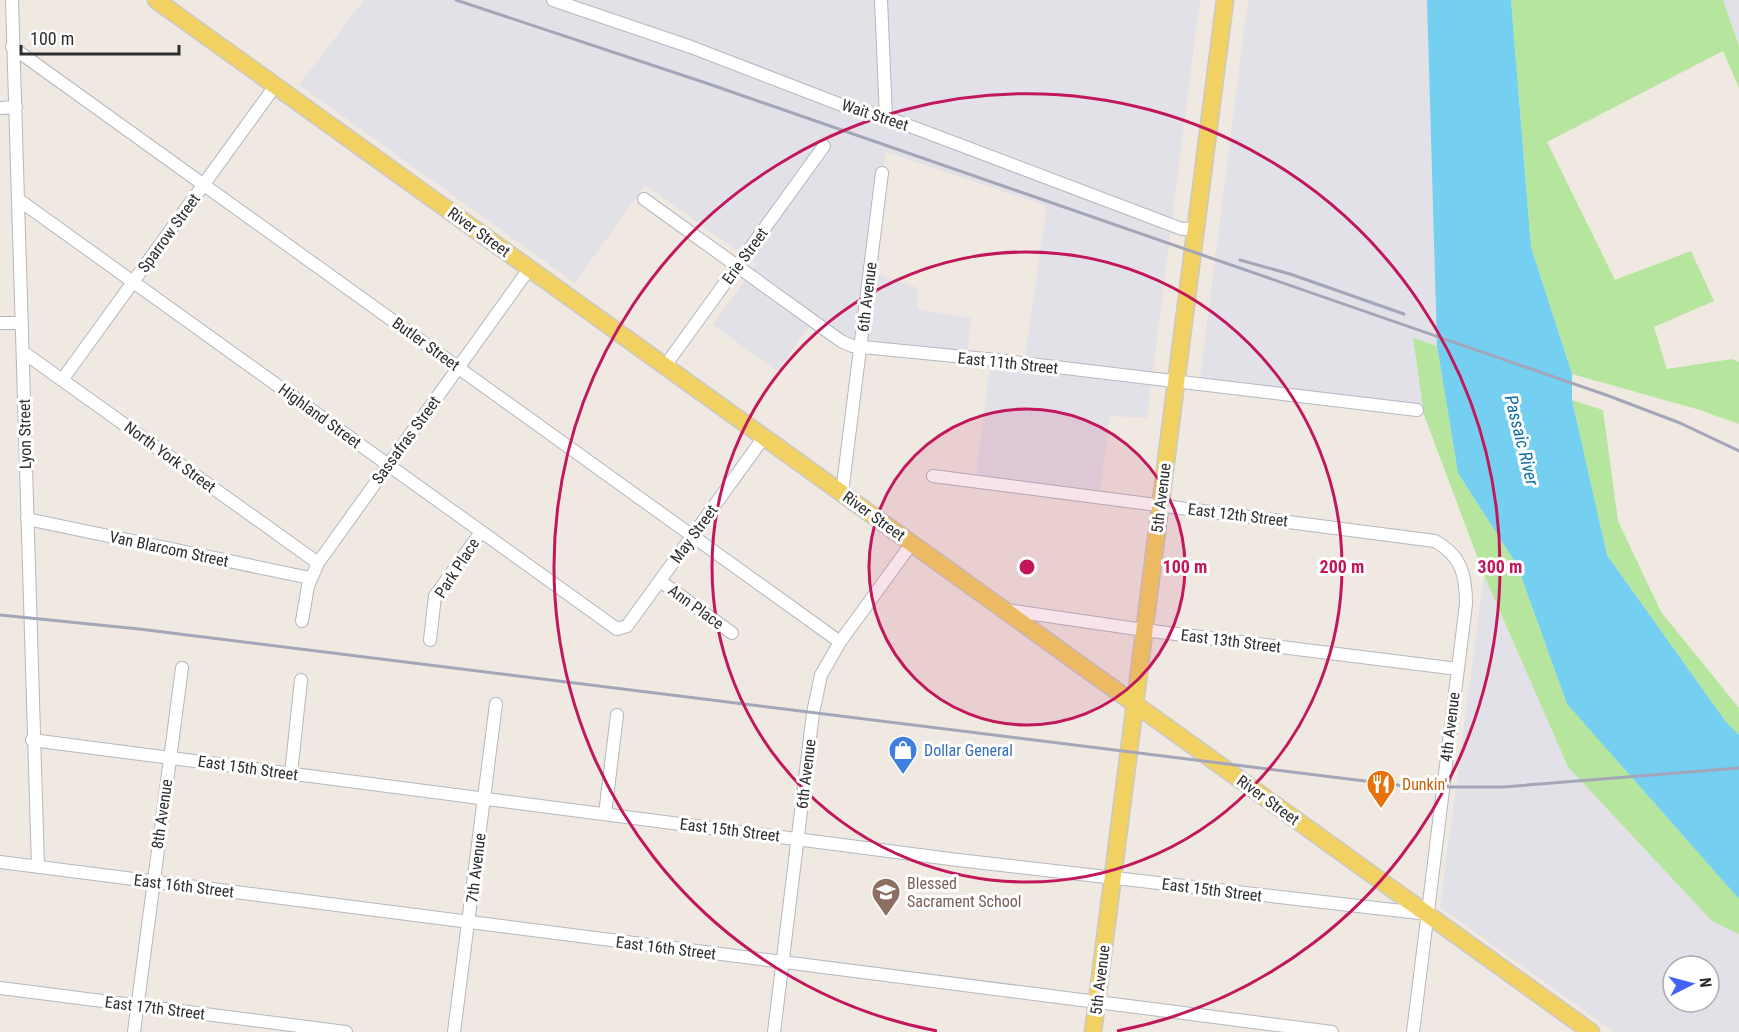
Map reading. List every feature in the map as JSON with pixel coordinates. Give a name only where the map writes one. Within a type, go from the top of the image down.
[{"type":"main road","name":"River Street","points":[[156,0],[1592,1032]]},
{"type":"main road","name":"5th Avenue","points":[[1093,1032],[1225,0]]},
{"type":"street","name":"Lyon Street","points":[[12,0],[32,740],[38,867]]},
{"type":"street","name":"Wait Street","points":[[553,0],[691,47],[852,109],[886,117],[1182,229],[1196,228]]},
{"type":"street","points":[[881,0],[886,117]]},
{"type":"street","name":"Butler Street","points":[[12,47],[840,642]]},
{"type":"street","name":"Sparrow Street","points":[[63,380],[275,86]]},
{"type":"street","points":[[0,108],[16,107]]},
{"type":"street","name":"Erie Street","points":[[665,366],[824,147]]},
{"type":"street","name":"6th Avenue","points":[[842,493],[882,173]]},
{"type":"street","name":"East 11th Street","points":[[644,199],[841,341],[861,347],[1006,361],[1417,410]]},
{"type":"street","name":"Highland Street","points":[[19,200],[617,629],[622,630]]},
{"type":"street","name":"Sassafras Street","points":[[302,621],[310,578],[318,563],[530,269]]},
{"type":"street","points":[[0,323],[22,323]]},
{"type":"street","name":"North York Street","points":[[23,352],[318,563]]},
{"type":"street","name":"May Street","points":[[622,630],[764,437]]},
{"type":"street","name":"East 12th Street","points":[[933,476],[1436,541]]},
{"type":"street","name":"Van Blarcom Street","points":[[27,519],[310,578]]},
{"type":"street","name":"Park Place","points":[[430,640],[435,596],[481,532]]},
{"type":"street","name":"4th Avenue","points":[[1413,1032],[1466,604],[1466,579],[1454,555],[1436,541]]},
{"type":"street","name":"6th Avenue","points":[[774,1032],[821,675],[840,642],[912,543]]},
{"type":"street","name":"Ann Place","points":[[660,581],[732,633]]},
{"type":"street","name":"East 13th Street","points":[[1004,610],[1458,669]]},
{"type":"street","name":"8th Avenue","points":[[134,1032],[182,668]]},
{"type":"street","points":[[291,774],[301,680]]},
{"type":"street","name":"7th Avenue","points":[[454,1032],[496,704]]},
{"type":"street","points":[[605,814],[617,715]]},
{"type":"street","name":"East 15th Street","points":[[32,740],[1113,878],[1428,915]]},
{"type":"street","name":"East 16th Street","points":[[0,862],[1332,1032]]},
{"type":"street","name":"East 17th Street","points":[[0,988],[346,1032]]},
{"type":"shaded area","points":[[364,0],[1200,0],[1147,418],[1110,416],[1099,499],[975,482],[991,360],[1024,363],[1047,206],[886,152],[870,272],[918,288],[917,309],[971,318],[967,356],[860,355],[813,321],[777,371],[713,325],[756,264],[645,185],[575,283],[299,85]]},
{"type":"shaded area","points":[[1248,0],[1427,0],[1437,346],[1413,339],[1424,415],[1199,386]]},
{"type":"shaded area","points":[[1723,0],[1739,0],[1739,46]]},
{"type":"shaded area","points":[[1484,575],[1568,767],[1712,920],[1739,934],[1739,1032],[1614,1032],[1440,907]]},
{"type":"green space","points":[[1511,0],[1723,0],[1739,46],[1739,88],[1723,51],[1547,142],[1615,280],[1691,251],[1714,301],[1654,327],[1667,369],[1732,359],[1739,362],[1739,424],[1700,410],[1572,374],[1531,247]]},
{"type":"green space","points":[[1413,338],[1437,346],[1458,473],[1517,565],[1567,704],[1739,899],[1739,934],[1712,921],[1568,767],[1484,575],[1424,415]]},
{"type":"green space","points":[[1572,400],[1603,410],[1618,521],[1661,612],[1739,708],[1739,735],[1726,722],[1607,555]]},
{"type":"water","name":"Passaic River","points":[[1427,0],[1511,0],[1531,247],[1572,374],[1572,400],[1607,555],[1726,722],[1739,735],[1739,899],[1567,704],[1517,565],[1458,473],[1437,346]]},
{"type":"railway","points":[[456,0],[706,83],[1609,396],[1680,423],[1739,451]]},
{"type":"railway","points":[[1240,260],[1290,274],[1404,314]]},
{"type":"railway","points":[[0,615],[139,629],[1413,787],[1503,787],[1739,768]]},
{"type":"place","name":"Dollar General","points":[[903,776]]},
{"type":"place","name":"Dunkin'","points":[[1381,810]]},
{"type":"place","name":"Blessed Sacrament School","points":[[886,918]]}]
